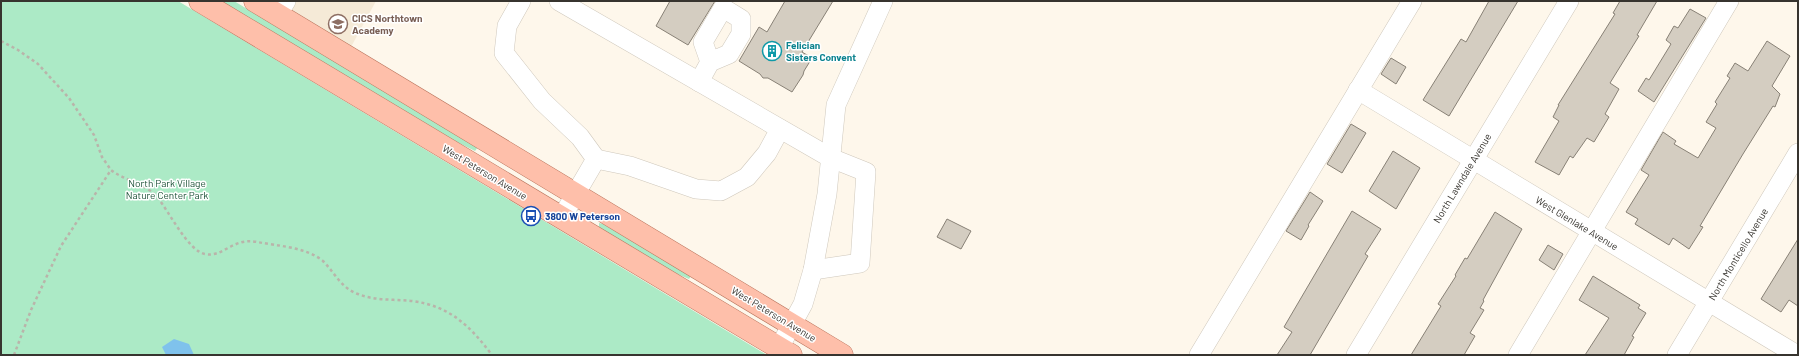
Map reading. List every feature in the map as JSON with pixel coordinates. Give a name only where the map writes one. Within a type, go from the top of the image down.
[{"type":"main road","name":"West Peterson Avenue","points":[[200,1],[785,352]]},
{"type":"main road","name":"West Peterson Avenue","points":[[255,1],[281,8],[575,194],[842,355]]},
{"type":"street","points":[[521,1],[507,26],[504,53],[542,102],[580,137],[596,159],[630,166],[696,189],[721,191],[747,177],[767,153],[780,129]]},
{"type":"street","points":[[559,1],[831,158],[866,172],[860,262],[813,270]]},
{"type":"street","points":[[785,352],[793,326],[803,304],[813,270],[827,194],[836,105],[884,1]]},
{"type":"street","points":[[1199,355],[1412,1]]},
{"type":"street","name":"North Lawndale Avenue","points":[[1356,355],[1569,1]]},
{"type":"street","points":[[1518,355],[1730,1]]},
{"type":"street","points":[[699,82],[710,62]]},
{"type":"street","name":"West Glenlake Avenue","points":[[1358,90],[1797,355]]},
{"type":"street","name":"North Monticello Avenue","points":[[1677,355],[1798,153]]},
{"type":"street","points":[[562,217],[596,159]]},
{"type":"path","points":[[1,41],[18,50],[38,64],[69,98],[94,135],[102,157],[111,170],[120,176],[148,188],[165,207],[194,248],[204,254],[214,254],[223,251],[231,245],[243,241],[301,250],[312,254],[323,262],[344,286],[358,294],[372,298],[428,304],[461,320],[471,328],[492,355]]},
{"type":"path","points":[[14,355],[31,310],[61,246],[111,170]]},
{"type":"shaded area","name":"CICS Northtown Academy","points":[[274,1],[376,1],[351,47]]},
{"type":"green space","name":"North Park Village Nature Center Park","points":[[1,1],[178,1],[767,355],[1,355]]},
{"type":"green space","points":[[220,1],[234,1],[478,147],[475,151],[447,137]]},
{"type":"green space","points":[[599,223],[691,276],[689,279],[661,267],[599,228]]},
{"type":"water","points":[[174,339],[189,344],[194,355],[166,355],[162,347]]},
{"type":"building","points":[[670,1],[715,1],[688,45],[656,26]]},
{"type":"building","name":"Felician Sisters Convent","points":[[785,1],[833,1],[802,52],[812,58],[792,92],[768,78],[763,78],[760,74],[739,61],[759,27],[767,32]]},
{"type":"building","points":[[1489,1],[1518,1],[1449,116],[1423,100],[1461,39],[1466,42]]},
{"type":"building","points":[[1620,1],[1657,1],[1637,35],[1639,36],[1610,83],[1619,89],[1605,114],[1609,117],[1594,142],[1587,138],[1573,158],[1570,156],[1559,175],[1535,162],[1559,121],[1553,117],[1558,105],[1615,14],[1613,13]]},
{"type":"building","points":[[1690,9],[1706,18],[1654,102],[1638,91],[1646,78],[1649,80],[1671,44],[1666,40],[1674,26],[1678,28]]},
{"type":"building","points":[[1767,41],[1790,56],[1772,86],[1780,94],[1775,107],[1773,106],[1743,154],[1700,226],[1703,227],[1689,249],[1673,238],[1669,245],[1635,224],[1638,219],[1626,212],[1649,175],[1641,170],[1663,132],[1676,141],[1674,144],[1698,158],[1716,128],[1706,122],[1717,104],[1715,102],[1730,78],[1727,76],[1735,63],[1748,71]]},
{"type":"building","points":[[1391,58],[1406,67],[1396,84],[1381,74]]},
{"type":"building","points":[[1351,124],[1366,133],[1342,173],[1327,164]]},
{"type":"building","points":[[1393,151],[1420,168],[1396,209],[1369,191]]},
{"type":"building","points":[[1310,192],[1323,201],[1308,225],[1309,226],[1301,240],[1286,231]]},
{"type":"building","points":[[1352,211],[1381,229],[1365,254],[1368,256],[1310,355],[1277,355],[1292,332],[1284,327]]},
{"type":"building","points":[[1495,212],[1522,229],[1483,300],[1484,301],[1480,308],[1484,310],[1470,333],[1475,336],[1464,355],[1411,355],[1441,306],[1438,304],[1456,276],[1455,275],[1465,258],[1467,259]]},
{"type":"building","points":[[947,219],[971,231],[961,249],[937,237]]},
{"type":"building","points":[[1798,239],[1798,306],[1789,300],[1781,312],[1761,299]]},
{"type":"building","points":[[1548,245],[1563,254],[1554,270],[1539,260]]},
{"type":"building","points":[[1593,276],[1640,305],[1638,308],[1646,313],[1632,336],[1634,337],[1624,355],[1585,355],[1609,318],[1579,300]]},
{"type":"place","name":"CICS Northtown Academy","points":[[338,24]]},
{"type":"place","name":"Felician Sisters Convent","points":[[772,51]]},
{"type":"place","name":"3800 W Peterson","points":[[531,216]]}]
